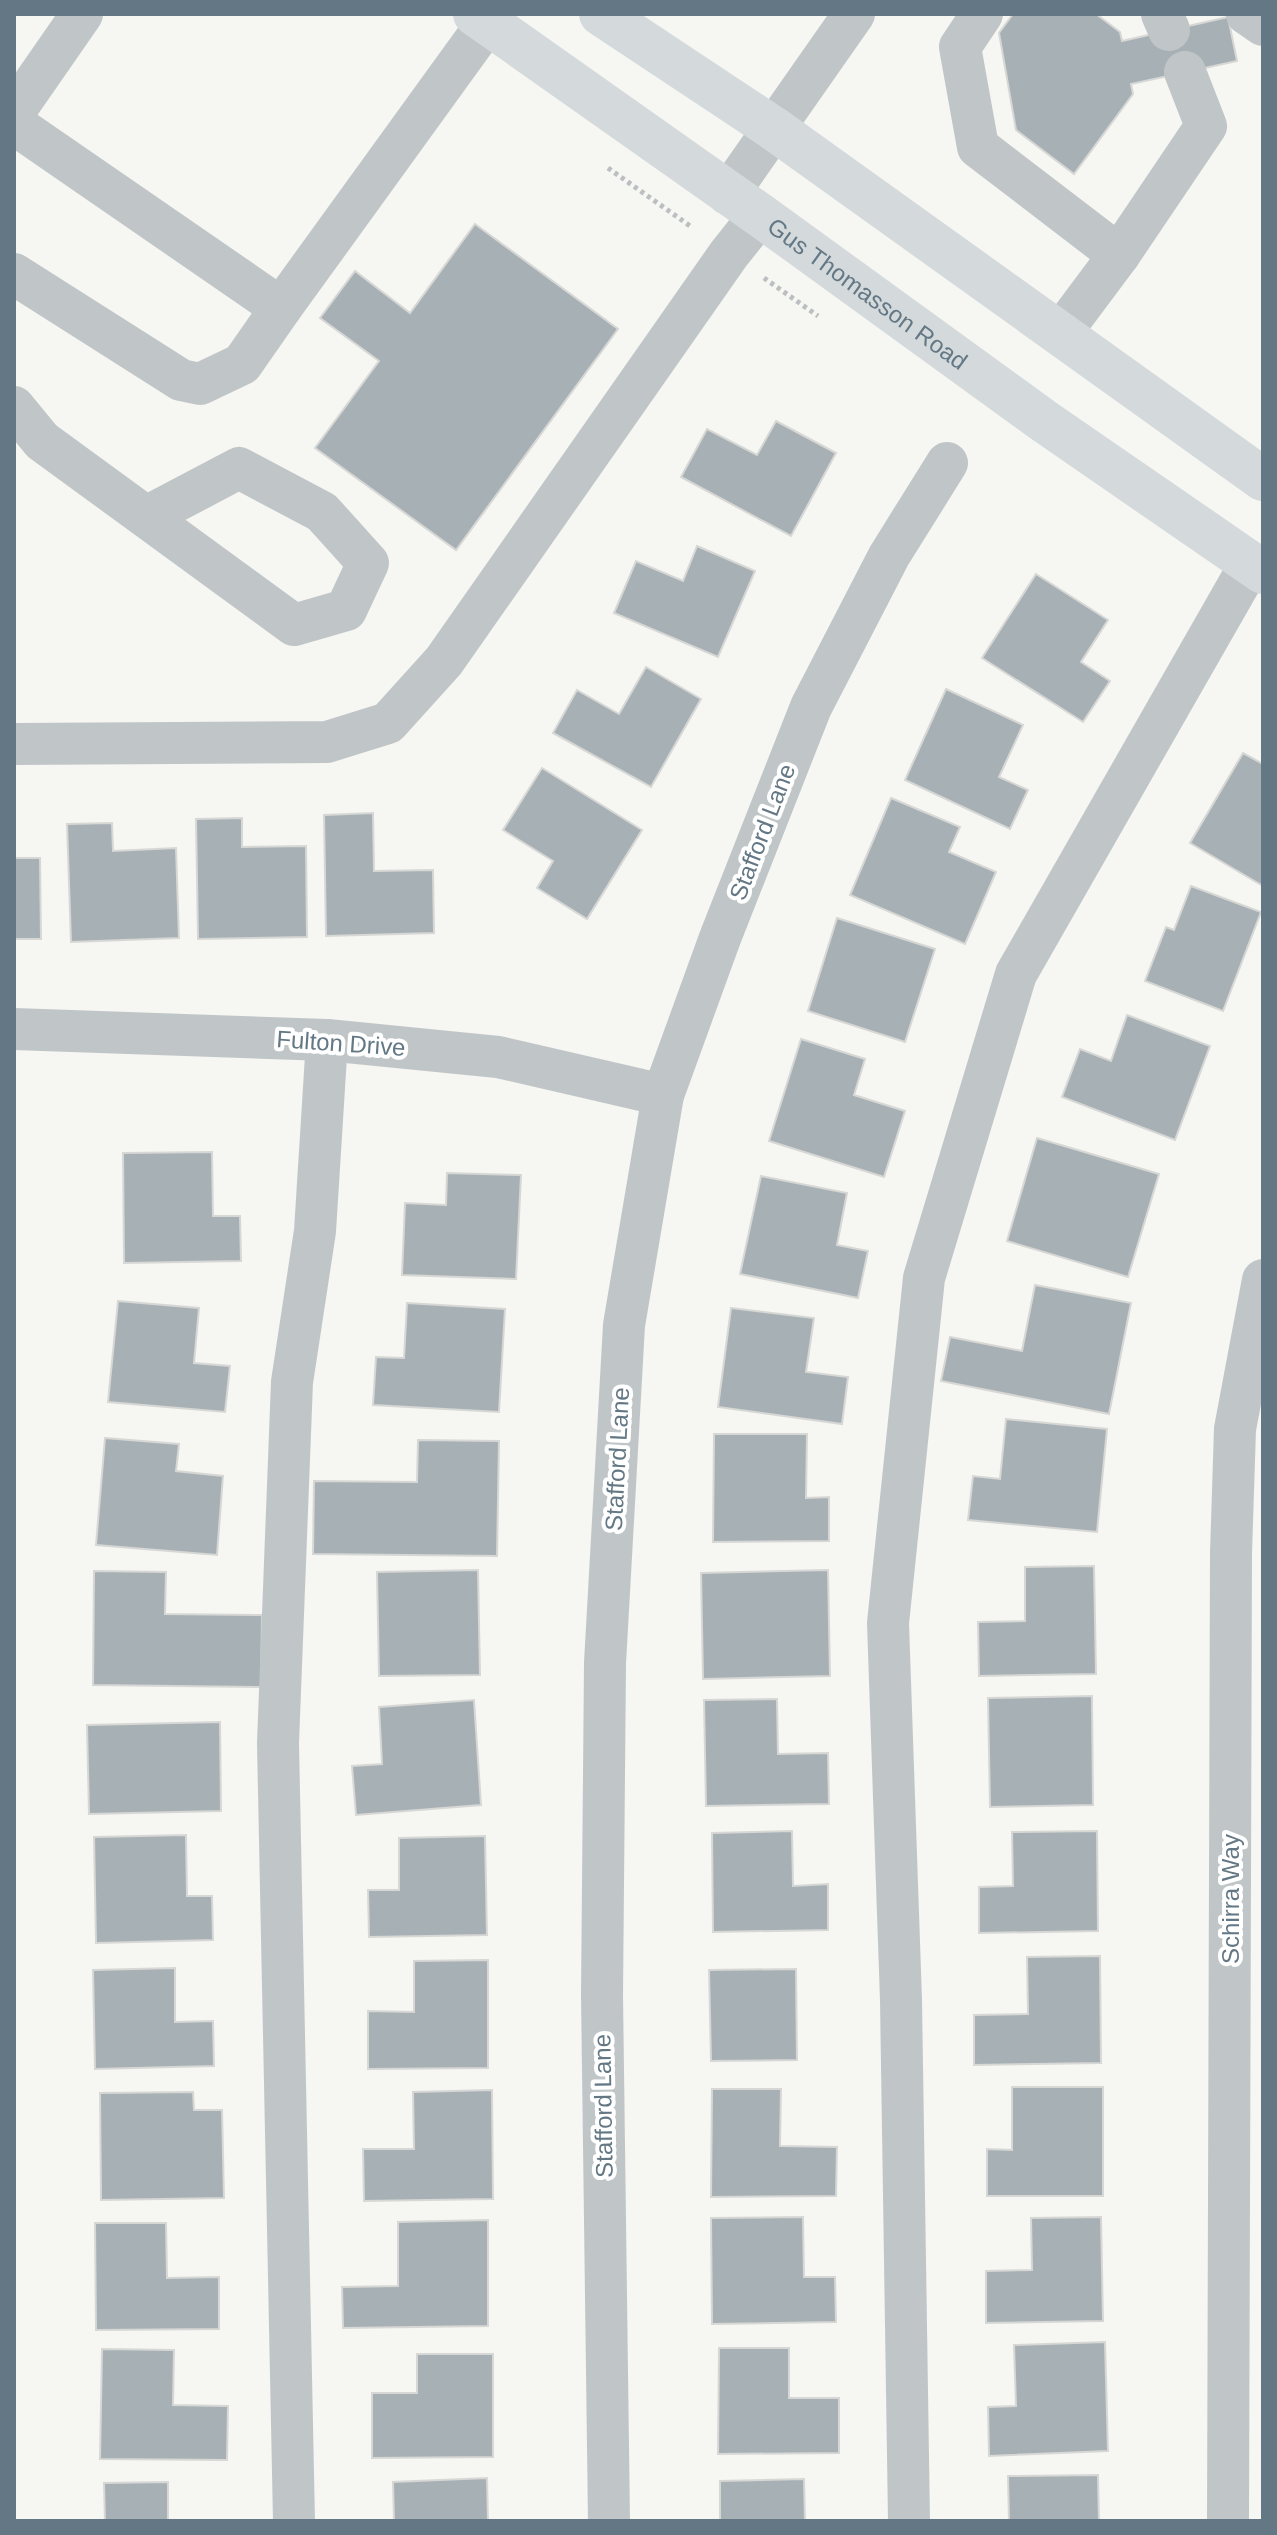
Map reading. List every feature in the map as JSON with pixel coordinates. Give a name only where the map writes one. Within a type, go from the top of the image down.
[{"type":"main road","points":[[601,14],[773,128],[1263,479]]},
{"type":"main road","name":"Gus Thomasson Road","points":[[481,18],[1044,421],[1259,562]]},
{"type":"street","points":[[14,112],[82,14]]},
{"type":"street","points":[[14,744],[327,742],[388,723],[444,661],[729,254],[773,128],[854,14]]},
{"type":"street","points":[[982,14],[960,47],[978,147],[1119,255]]},
{"type":"street","points":[[1247,14],[1263,25]]},
{"type":"street","points":[[14,274],[181,380],[200,384],[242,364],[481,18]]},
{"type":"street","points":[[1060,334],[1119,255],[1206,126],[1185,72]]},
{"type":"street","points":[[14,124],[281,308]]},
{"type":"street","points":[[14,407],[42,441],[146,517],[294,625],[346,610],[368,563],[322,512],[239,468],[146,517]]},
{"type":"street","name":"Stafford Lane","points":[[609,2521],[602,1995],[605,1663],[624,1325],[663,1095],[720,938],[811,707],[889,556],[947,463]]},
{"type":"street","points":[[909,2521],[901,2000],[888,1623],[924,1278],[1016,974],[1259,562]]},
{"type":"street","name":"Fulton Drive","points":[[14,1029],[327,1040],[498,1057],[663,1095]]},
{"type":"street","points":[[294,2521],[278,1743],[292,1382],[315,1231],[327,1040]]},
{"type":"street","name":"Schirra Way","points":[[1228,2521],[1231,1553],[1235,1429],[1263,1280]]},
{"type":"building","points":[[1013,14],[1096,14],[1120,32],[1122,41],[1228,17],[1237,61],[1131,84],[1133,94],[1074,174],[1016,130],[999,33]]},
{"type":"building","points":[[475,224],[618,329],[456,550],[315,448],[379,361],[320,318],[355,271],[410,313]]},
{"type":"building","points":[[776,421],[836,453],[791,536],[681,477],[707,429],[757,455]]},
{"type":"building","points":[[697,546],[755,571],[718,657],[614,613],[636,561],[683,581]]},
{"type":"building","points":[[1036,574],[1108,620],[1081,662],[1110,681],[1083,722],[982,658]]},
{"type":"building","points":[[646,667],[701,699],[651,787],[553,733],[577,690],[619,714]]},
{"type":"building","points":[[946,689],[1023,725],[999,777],[1028,790],[1010,829],[905,780]]},
{"type":"building","points":[[1243,753],[1263,764],[1263,886],[1190,843]]},
{"type":"building","points":[[542,768],[642,830],[587,919],[537,888],[553,861],[503,830]]},
{"type":"building","points":[[891,798],[960,827],[949,852],[996,872],[965,944],[850,895]]},
{"type":"building","points":[[373,813],[374,871],[433,870],[434,933],[326,936],[324,815]]},
{"type":"building","points":[[242,818],[242,847],[306,846],[307,937],[198,939],[196,819]]},
{"type":"building","points":[[112,823],[113,851],[176,848],[179,938],[71,942],[67,824]]},
{"type":"building","points":[[14,858],[40,858],[41,939],[14,939]]},
{"type":"building","points":[[1191,886],[1261,912],[1223,1011],[1145,981],[1166,927],[1174,930]]},
{"type":"building","points":[[837,918],[935,949],[905,1042],[808,1011]]},
{"type":"building","points":[[1127,1015],[1210,1046],[1175,1140],[1062,1097],[1080,1049],[1111,1061]]},
{"type":"building","points":[[801,1039],[865,1059],[854,1095],[905,1111],[884,1177],[769,1141]]},
{"type":"building","points":[[1037,1138],[1159,1174],[1128,1277],[1007,1241]]},
{"type":"building","points":[[212,1152],[213,1216],[240,1216],[241,1261],[124,1263],[123,1153]]},
{"type":"building","points":[[447,1173],[521,1175],[516,1279],[402,1275],[405,1203],[446,1205]]},
{"type":"building","points":[[761,1176],[847,1193],[837,1245],[868,1251],[858,1298],[740,1274]]},
{"type":"building","points":[[1035,1285],[1131,1303],[1109,1414],[941,1381],[950,1337],[1022,1351]]},
{"type":"building","points":[[118,1301],[199,1308],[194,1363],[230,1366],[225,1412],[108,1402]]},
{"type":"building","points":[[407,1303],[505,1309],[499,1412],[373,1405],[376,1357],[404,1358]]},
{"type":"building","points":[[731,1308],[814,1318],[806,1372],[848,1377],[842,1424],[718,1407]]},
{"type":"building","points":[[1006,1419],[1107,1429],[1097,1532],[968,1520],[973,1476],[1000,1479]]},
{"type":"building","points":[[714,1434],[807,1434],[806,1498],[829,1497],[829,1541],[713,1542]]},
{"type":"building","points":[[105,1438],[179,1444],[176,1471],[223,1476],[217,1555],[96,1545]]},
{"type":"building","points":[[418,1440],[499,1441],[497,1556],[313,1554],[314,1481],[417,1482]]},
{"type":"building","points":[[1094,1566],[1096,1674],[979,1676],[978,1622],[1025,1621],[1025,1567]]},
{"type":"building","points":[[478,1570],[480,1675],[379,1676],[377,1572]]},
{"type":"building","points":[[828,1570],[830,1676],[703,1679],[701,1573]]},
{"type":"building","points":[[94,1571],[166,1572],[165,1614],[262,1615],[261,1687],[93,1685]]},
{"type":"building","points":[[1092,1696],[1093,1805],[990,1807],[988,1698]]},
{"type":"building","points":[[777,1699],[778,1754],[828,1753],[829,1804],[706,1806],[704,1700]]},
{"type":"building","points":[[474,1700],[481,1805],[356,1815],[352,1766],[382,1764],[379,1707]]},
{"type":"building","points":[[220,1722],[221,1811],[89,1814],[87,1725]]},
{"type":"building","points":[[792,1831],[793,1886],[828,1884],[828,1930],[713,1932],[712,1833]]},
{"type":"building","points":[[1097,1831],[1098,1931],[979,1933],[979,1887],[1013,1886],[1012,1832]]},
{"type":"building","points":[[186,1835],[187,1896],[212,1896],[213,1940],[96,1943],[94,1837]]},
{"type":"building","points":[[485,1836],[487,1935],[369,1937],[368,1890],[399,1890],[399,1838]]},
{"type":"building","points":[[1100,1956],[1101,2063],[974,2065],[974,2015],[1028,2014],[1027,1957]]},
{"type":"building","points":[[488,1960],[488,2068],[368,2069],[368,2011],[414,2012],[414,1961]]},
{"type":"building","points":[[175,1968],[175,2022],[213,2021],[214,2066],[95,2069],[93,1970]]},
{"type":"building","points":[[796,1969],[797,2060],[711,2061],[709,1970]]},
{"type":"building","points":[[1012,2087],[1103,2087],[1103,2196],[987,2196],[987,2149],[1012,2150]]},
{"type":"building","points":[[712,2089],[781,2089],[780,2146],[837,2147],[836,2196],[711,2197]]},
{"type":"building","points":[[492,2090],[493,2199],[364,2201],[363,2149],[414,2149],[413,2092]]},
{"type":"building","points":[[193,2092],[194,2110],[222,2110],[224,2198],[101,2200],[100,2093]]},
{"type":"building","points":[[803,2217],[804,2277],[835,2277],[836,2322],[712,2324],[711,2218]]},
{"type":"building","points":[[1101,2217],[1103,2321],[986,2323],[986,2271],[1032,2270],[1031,2218]]},
{"type":"building","points":[[488,2220],[488,2326],[343,2328],[342,2287],[398,2286],[398,2222]]},
{"type":"building","points":[[95,2223],[166,2223],[167,2278],[219,2277],[219,2329],[96,2330]]},
{"type":"building","points":[[1105,2342],[1108,2451],[989,2456],[988,2407],[1016,2406],[1014,2345]]},
{"type":"building","points":[[719,2348],[789,2348],[789,2398],[839,2398],[839,2453],[718,2454]]},
{"type":"building","points":[[102,2349],[174,2350],[173,2405],[228,2406],[227,2460],[100,2459]]},
{"type":"building","points":[[417,2354],[493,2354],[493,2457],[372,2458],[372,2393],[417,2393]]},
{"type":"building","points":[[1098,2475],[1099,2521],[1009,2521],[1008,2476]]},
{"type":"building","points":[[487,2478],[488,2521],[394,2521],[393,2482]]},
{"type":"building","points":[[804,2479],[805,2521],[720,2521],[720,2481]]},
{"type":"building","points":[[168,2482],[168,2521],[105,2521],[104,2483]]}]
